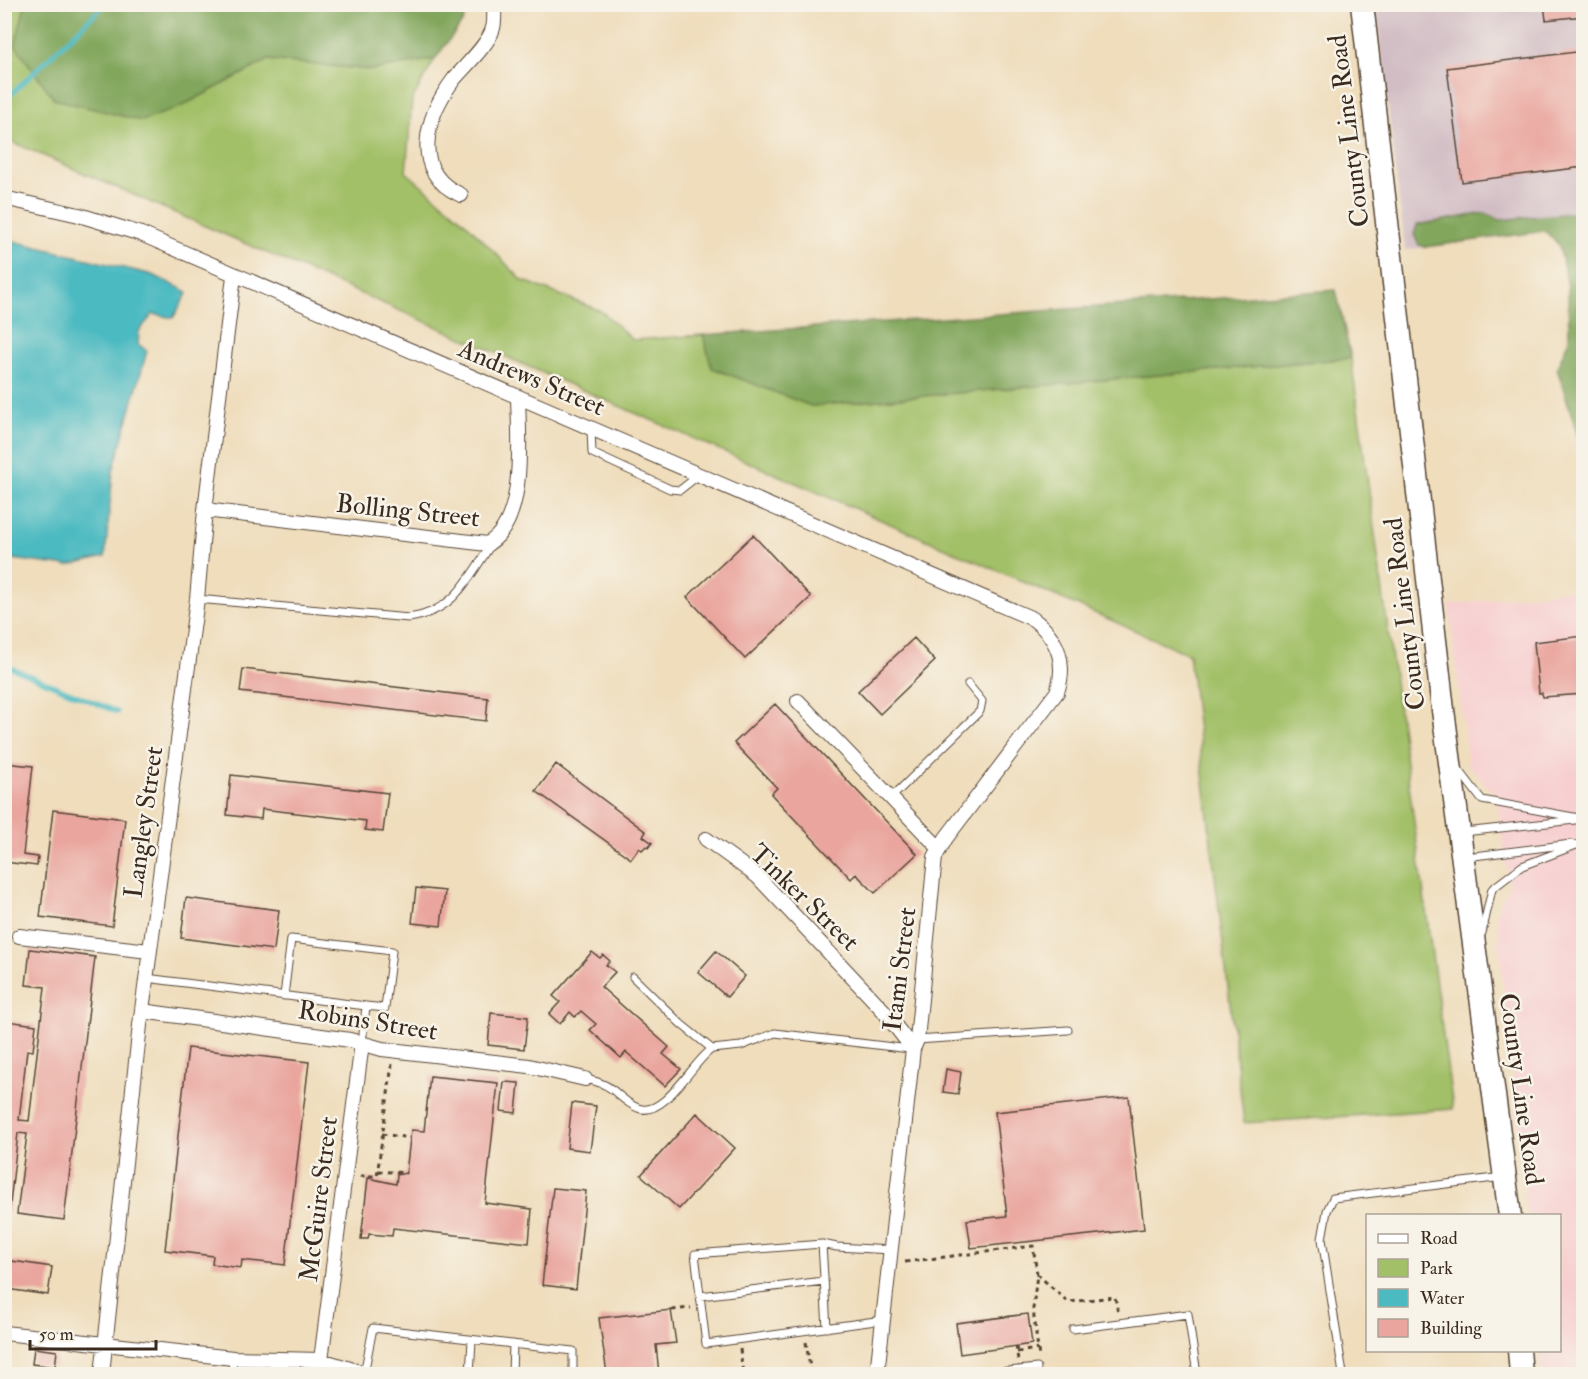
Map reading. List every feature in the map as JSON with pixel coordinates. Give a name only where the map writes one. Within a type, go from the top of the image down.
[{"type":"main road","name":"County Line Road","points":[[1362,4],[1443,710],[1510,1214]]},
{"type":"main road","points":[[1519,1352],[1521,1374]]},
{"type":"street","points":[[461,195],[447,189],[432,174],[427,155],[429,135],[439,103],[493,28],[494,4]]},
{"type":"street","name":"Andrews Street","points":[[4,198],[79,214],[141,234],[1034,619]]},
{"type":"street","name":"Langley Street","points":[[102,1374],[149,951],[197,598],[205,510],[234,276]]},
{"type":"street","name":"Bolling Street","points":[[205,510],[478,545],[494,540],[510,519],[519,462],[518,398]]},
{"type":"street","name":"Itami Street","points":[[877,1374],[935,857],[939,848],[1057,692],[1062,670],[1059,651],[1048,633],[1034,619]]},
{"type":"street","points":[[798,701],[939,848]]},
{"type":"street","name":"Tinker Street","points":[[706,839],[757,876],[915,1044]]},
{"type":"street","points":[[19,936],[149,951]]},
{"type":"street","name":"Robins Street","points":[[142,1011],[362,1043],[393,1051],[529,1066],[585,1079]]},
{"type":"street","name":"McGuire Street","points":[[321,1360],[362,1043]]},
{"type":"street","points":[[4,1333],[233,1358],[321,1360],[365,1374]]},
{"type":"lane","points":[[591,429],[592,453],[669,489],[680,490],[700,474]]},
{"type":"lane","points":[[197,598],[409,618],[436,611],[458,594],[494,540]]},
{"type":"lane","points":[[891,798],[980,711],[982,701],[968,684]]},
{"type":"lane","points":[[1443,710],[1459,770],[1482,800],[1584,819]]},
{"type":"lane","points":[[1461,832],[1584,819]]},
{"type":"lane","points":[[1464,858],[1584,842]]},
{"type":"lane","points":[[1477,965],[1492,889],[1522,866],[1584,842]]},
{"type":"lane","points":[[146,978],[284,996],[385,1008],[392,951],[291,939],[284,996]]},
{"type":"lane","points":[[633,977],[681,1024],[712,1049]]},
{"type":"lane","points":[[362,1043],[366,1006]]},
{"type":"lane","points":[[585,1079],[606,1083],[632,1104],[646,1109],[666,1101],[712,1049],[741,1046],[775,1033],[915,1044],[1068,1030]]},
{"type":"lane","points":[[1343,1374],[1322,1239],[1327,1211],[1334,1198],[1505,1177]]},
{"type":"lane","points":[[822,1244],[828,1328]]},
{"type":"lane","points":[[883,1320],[706,1344],[695,1254],[822,1244],[890,1256]]},
{"type":"lane","points":[[700,1296],[824,1281]]},
{"type":"lane","points":[[1073,1329],[1188,1314],[1197,1374]]},
{"type":"lane","points":[[365,1374],[373,1328],[573,1351],[573,1374]]},
{"type":"lane","points":[[470,1374],[472,1340]]},
{"type":"lane","points":[[512,1374],[513,1344]]},
{"type":"lane","points":[[232,1374],[233,1358]]},
{"type":"lane","points":[[979,1374],[1038,1367]]},
{"type":"path","points":[[359,1184],[360,1174],[377,1176],[393,1051]]},
{"type":"path","points":[[382,1134],[410,1138]]},
{"type":"path","points":[[377,1171],[406,1173]]},
{"type":"path","points":[[890,1256],[1033,1246],[1037,1274],[1033,1309],[1038,1367]]},
{"type":"path","points":[[1037,1274],[1068,1302],[1115,1297],[1119,1323]]},
{"type":"path","points":[[672,1310],[702,1307]]},
{"type":"path","points":[[805,1331],[811,1374]]},
{"type":"path","points":[[739,1340],[743,1374]]},
{"type":"path","points":[[1017,1352],[1038,1349]]},
{"type":"shaded area","points":[[1376,5],[1583,5],[1583,226],[1405,250]]},
{"type":"shaded area","points":[[1583,588],[1583,1374],[1542,1374],[1540,1352],[1561,1352],[1561,1214],[1527,1214],[1496,913],[1509,885],[1496,796],[1468,764],[1449,605]]},
{"type":"green space","points":[[464,4],[464,20],[435,59],[372,70],[268,60],[180,107],[142,121],[54,99],[15,45],[25,5]]},
{"type":"green space","points":[[5,5],[27,5],[180,107],[268,60],[372,70],[435,59],[412,100],[406,172],[464,221],[522,280],[601,311],[633,340],[703,335],[712,368],[811,406],[1351,358],[1453,1109],[1244,1123],[1189,654],[5,139]]},
{"type":"green space","points":[[1583,212],[1583,462],[1579,439],[1557,368],[1569,339],[1568,286],[1559,245],[1545,231],[1425,247],[1419,245],[1414,235],[1417,225],[1485,213],[1500,220]]},
{"type":"green space","points":[[1336,290],[1351,358],[811,406],[712,368],[703,335]]},
{"type":"water","points":[[5,239],[153,275],[188,292],[173,318],[153,314],[139,331],[138,344],[147,351],[113,471],[105,557],[68,566],[5,558]]},
{"type":"building","points":[[1544,4],[1584,4],[1584,16],[1546,20]]},
{"type":"building","points":[[1584,51],[1584,167],[1462,182],[1447,68]]},
{"type":"building","points":[[753,535],[811,597],[745,659],[687,597]]},
{"type":"building","points":[[1584,636],[1584,694],[1543,697],[1542,693],[1539,693],[1534,642]]},
{"type":"building","points":[[914,638],[935,661],[880,714],[858,691]]},
{"type":"building","points":[[243,669],[488,698],[486,721],[240,692]]},
{"type":"building","points":[[775,704],[917,854],[875,893],[856,874],[851,879],[771,794],[777,788],[734,743]]},
{"type":"building","points":[[4,763],[33,766],[23,855],[38,857],[37,866],[4,862]]},
{"type":"building","points":[[556,764],[646,832],[643,836],[652,843],[648,848],[646,846],[642,850],[639,848],[631,859],[536,791]]},
{"type":"building","points":[[231,775],[388,793],[383,832],[365,830],[366,821],[262,809],[261,819],[227,815]]},
{"type":"building","points":[[53,810],[125,819],[112,926],[40,917]]},
{"type":"building","points":[[416,888],[445,891],[441,926],[412,923]]},
{"type":"building","points":[[186,898],[279,910],[274,950],[181,938]]},
{"type":"building","points":[[30,949],[95,957],[64,1220],[17,1214],[27,1134],[18,1133],[9,1212],[4,1211],[7,1021],[36,1025],[33,1051],[27,1050],[19,1120],[29,1121],[45,987],[26,985]]},
{"type":"building","points":[[716,951],[745,976],[727,997],[698,972]]},
{"type":"building","points":[[592,952],[600,958],[603,955],[610,961],[606,965],[615,972],[601,987],[669,1047],[663,1054],[681,1069],[665,1086],[626,1052],[621,1058],[590,1030],[596,1024],[581,1011],[575,1017],[570,1012],[560,1024],[549,1014],[560,1002],[553,996]]},
{"type":"building","points":[[491,1013],[528,1017],[524,1049],[488,1045]]},
{"type":"building","points":[[188,1048],[309,1062],[285,1265],[242,1260],[241,1268],[212,1264],[213,1256],[165,1250]]},
{"type":"building","points":[[946,1069],[961,1072],[958,1094],[943,1092]]},
{"type":"building","points":[[430,1076],[498,1083],[485,1203],[532,1209],[529,1243],[393,1228],[392,1236],[369,1234],[368,1239],[361,1239],[368,1178],[396,1184],[397,1175],[406,1173],[411,1130],[424,1131]]},
{"type":"building","points":[[504,1082],[519,1083],[516,1113],[501,1111]]},
{"type":"building","points":[[1129,1097],[1144,1229],[971,1248],[967,1220],[1007,1216],[995,1112]]},
{"type":"building","points":[[572,1103],[596,1106],[590,1151],[567,1148]]},
{"type":"building","points":[[697,1113],[735,1148],[679,1209],[641,1175]]},
{"type":"building","points":[[553,1188],[586,1191],[576,1289],[542,1285]]},
{"type":"building","points":[[12,1261],[52,1267],[48,1295],[7,1289]]},
{"type":"building","points":[[671,1310],[676,1343],[656,1345],[659,1374],[607,1374],[599,1318]]},
{"type":"building","points":[[1028,1314],[1032,1344],[960,1354],[956,1323]]},
{"type":"building","points":[[34,1348],[57,1351],[55,1367],[32,1364]]},
{"type":"waterway","points":[[4,101],[105,4]]},
{"type":"waterway","points":[[4,665],[117,712]]}]
